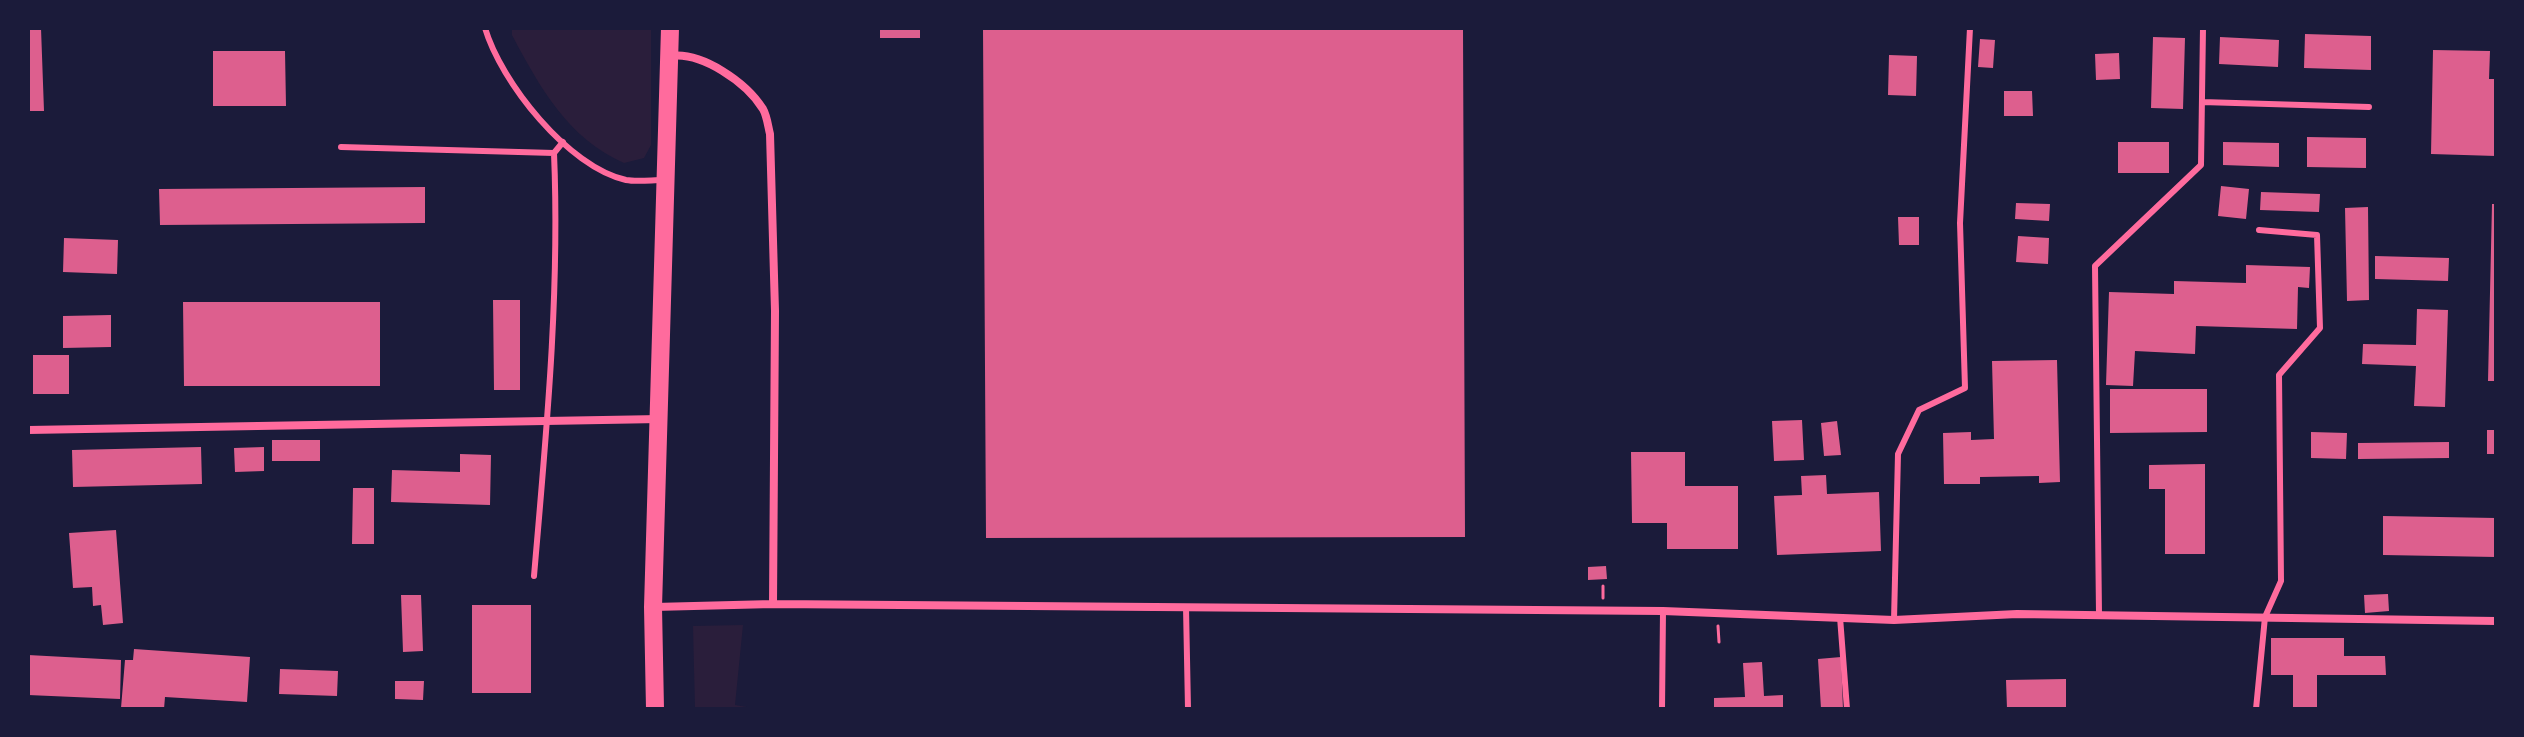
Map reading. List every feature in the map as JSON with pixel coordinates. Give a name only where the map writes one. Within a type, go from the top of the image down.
[{"type":"main road","points":[[655,709],[653,607],[661,419],[670,28]]},
{"type":"street","points":[[670,57],[684,55],[713,64],[763,109],[770,134],[775,311],[773,604]]},
{"type":"street","points":[[28,430],[661,419]]},
{"type":"street","points":[[653,607],[773,604],[1186,607],[1663,611],[1840,615],[1894,620],[2099,614],[2496,621]]},
{"type":"lane","points":[[485,28],[513,83],[534,113],[563,142],[602,170],[626,180],[667,180]]},
{"type":"lane","points":[[1894,620],[1898,454],[1919,410],[1965,388],[1960,223],[1970,28]]},
{"type":"lane","points":[[2099,614],[2095,266],[2201,165],[2203,28]]},
{"type":"lane","points":[[2202,102],[2369,107]]},
{"type":"lane","points":[[534,576],[548,419],[556,209],[554,153],[563,142]]},
{"type":"lane","points":[[341,147],[554,153]]},
{"type":"lane","points":[[2256,709],[2265,617],[2281,581],[2279,375],[2320,328],[2317,235],[2259,230]]},
{"type":"lane","points":[[1186,607],[1188,709]]},
{"type":"lane","points":[[1662,709],[1663,611]]},
{"type":"lane","points":[[1840,615],[1847,709]]},
{"type":"shaded area","points":[[512,28],[651,28],[651,145],[644,158],[624,163],[587,140],[571,125],[533,74],[512,35]]},
{"type":"shaded area","points":[[743,625],[735,705],[758,709],[695,709],[693,626]]},
{"type":"building","points":[[28,28],[41,28],[44,111],[28,111]]},
{"type":"building","points":[[880,28],[920,28],[920,38],[880,38]]},
{"type":"building","points":[[983,28],[1463,28],[1465,537],[986,538]]},
{"type":"building","points":[[2305,34],[2371,36],[2371,70],[2304,68]]},
{"type":"building","points":[[2153,37],[2185,38],[2183,109],[2151,108]]},
{"type":"building","points":[[2220,37],[2279,40],[2278,67],[2219,64]]},
{"type":"building","points":[[1980,39],[1995,40],[1993,68],[1978,67]]},
{"type":"building","points":[[2433,50],[2490,51],[2489,79],[2496,79],[2496,156],[2431,154]]},
{"type":"building","points":[[213,51],[285,51],[286,106],[213,106]]},
{"type":"building","points":[[2119,53],[2120,79],[2096,80],[2095,54]]},
{"type":"building","points":[[1889,55],[1917,56],[1916,96],[1888,95]]},
{"type":"building","points":[[2004,91],[2032,91],[2033,116],[2004,116]]},
{"type":"building","points":[[2307,137],[2366,138],[2366,168],[2307,167]]},
{"type":"building","points":[[2118,142],[2169,142],[2169,173],[2118,173]]},
{"type":"building","points":[[2223,142],[2279,143],[2279,167],[2223,165]]},
{"type":"building","points":[[2221,186],[2249,189],[2246,219],[2218,216]]},
{"type":"building","points":[[425,187],[425,223],[160,225],[159,189]]},
{"type":"building","points":[[2261,192],[2320,194],[2319,212],[2260,210]]},
{"type":"building","points":[[2016,203],[2050,204],[2049,221],[2015,219]]},
{"type":"building","points":[[2492,204],[2496,204],[2496,381],[2488,381]]},
{"type":"building","points":[[2368,207],[2369,300],[2347,301],[2345,208]]},
{"type":"building","points":[[1898,217],[1919,217],[1919,245],[1899,245]]},
{"type":"building","points":[[2018,236],[2049,238],[2048,264],[2016,262]]},
{"type":"building","points":[[64,238],[118,240],[117,274],[63,272]]},
{"type":"building","points":[[2375,256],[2449,258],[2448,281],[2375,279]]},
{"type":"building","points":[[2246,265],[2310,267],[2309,288],[2298,287],[2297,329],[2196,326],[2195,354],[2135,351],[2133,386],[2106,385],[2109,292],[2174,294],[2174,281],[2246,283]]},
{"type":"building","points":[[493,300],[520,300],[520,390],[494,390]]},
{"type":"building","points":[[183,302],[380,302],[380,386],[184,386]]},
{"type":"building","points":[[2417,309],[2448,310],[2445,407],[2414,406],[2416,366],[2362,364],[2363,344],[2416,345]]},
{"type":"building","points":[[111,315],[111,347],[63,348],[63,316]]},
{"type":"building","points":[[33,355],[69,355],[69,394],[33,394]]},
{"type":"building","points":[[2057,360],[2060,482],[2039,483],[2039,476],[1980,477],[1980,484],[1944,484],[1943,433],[1971,432],[1971,440],[1994,439],[1992,361]]},
{"type":"building","points":[[2110,389],[2207,389],[2207,432],[2110,433]]},
{"type":"building","points":[[1802,420],[1804,460],[1774,461],[1772,421]]},
{"type":"building","points":[[1837,421],[1841,455],[1824,456],[1821,423]]},
{"type":"building","points":[[2487,430],[2496,430],[2496,454],[2487,454]]},
{"type":"building","points":[[2311,432],[2347,433],[2346,459],[2311,458]]},
{"type":"building","points":[[272,440],[320,440],[320,461],[272,461]]},
{"type":"building","points":[[2449,442],[2449,458],[2358,459],[2358,443]]},
{"type":"building","points":[[201,447],[202,484],[73,487],[72,450]]},
{"type":"building","points":[[264,447],[264,471],[235,472],[234,448]]},
{"type":"building","points":[[1631,452],[1685,452],[1685,486],[1738,486],[1738,549],[1667,549],[1667,523],[1632,523]]},
{"type":"building","points":[[460,454],[491,455],[490,505],[391,502],[392,470],[460,472]]},
{"type":"building","points":[[2205,464],[2205,554],[2165,554],[2165,489],[2149,489],[2149,465]]},
{"type":"building","points":[[1826,475],[1827,494],[1879,492],[1881,551],[1777,555],[1774,496],[1802,495],[1801,476]]},
{"type":"building","points":[[353,488],[374,488],[374,544],[352,544]]},
{"type":"building","points":[[2383,516],[2496,518],[2496,557],[2383,555]]},
{"type":"building","points":[[116,530],[123,623],[103,625],[101,605],[93,606],[92,587],[73,588],[69,533]]},
{"type":"building","points":[[1606,566],[1607,579],[1588,580],[1588,567]]},
{"type":"building","points":[[2388,594],[2389,611],[2365,613],[2364,595]]},
{"type":"building","points":[[401,595],[421,595],[423,651],[403,652]]},
{"type":"building","points":[[472,605],[531,605],[531,693],[472,693]]},
{"type":"building","points":[[2271,638],[2344,638],[2344,656],[2385,656],[2386,675],[2317,675],[2317,709],[2293,709],[2293,675],[2271,675]]},
{"type":"building","points":[[134,649],[250,657],[247,702],[165,697],[164,709],[121,708],[125,660],[133,660]]},
{"type":"building","points":[[28,655],[121,660],[120,699],[28,695]]},
{"type":"building","points":[[1841,657],[1843,709],[1821,709],[1818,659]]},
{"type":"building","points":[[1762,662],[1764,696],[1783,695],[1783,709],[1714,709],[1714,698],[1745,697],[1743,663]]},
{"type":"building","points":[[280,669],[338,671],[337,696],[279,694]]},
{"type":"building","points":[[2066,679],[2066,709],[2007,709],[2006,680]]},
{"type":"building","points":[[395,681],[424,681],[423,700],[395,699]]}]
